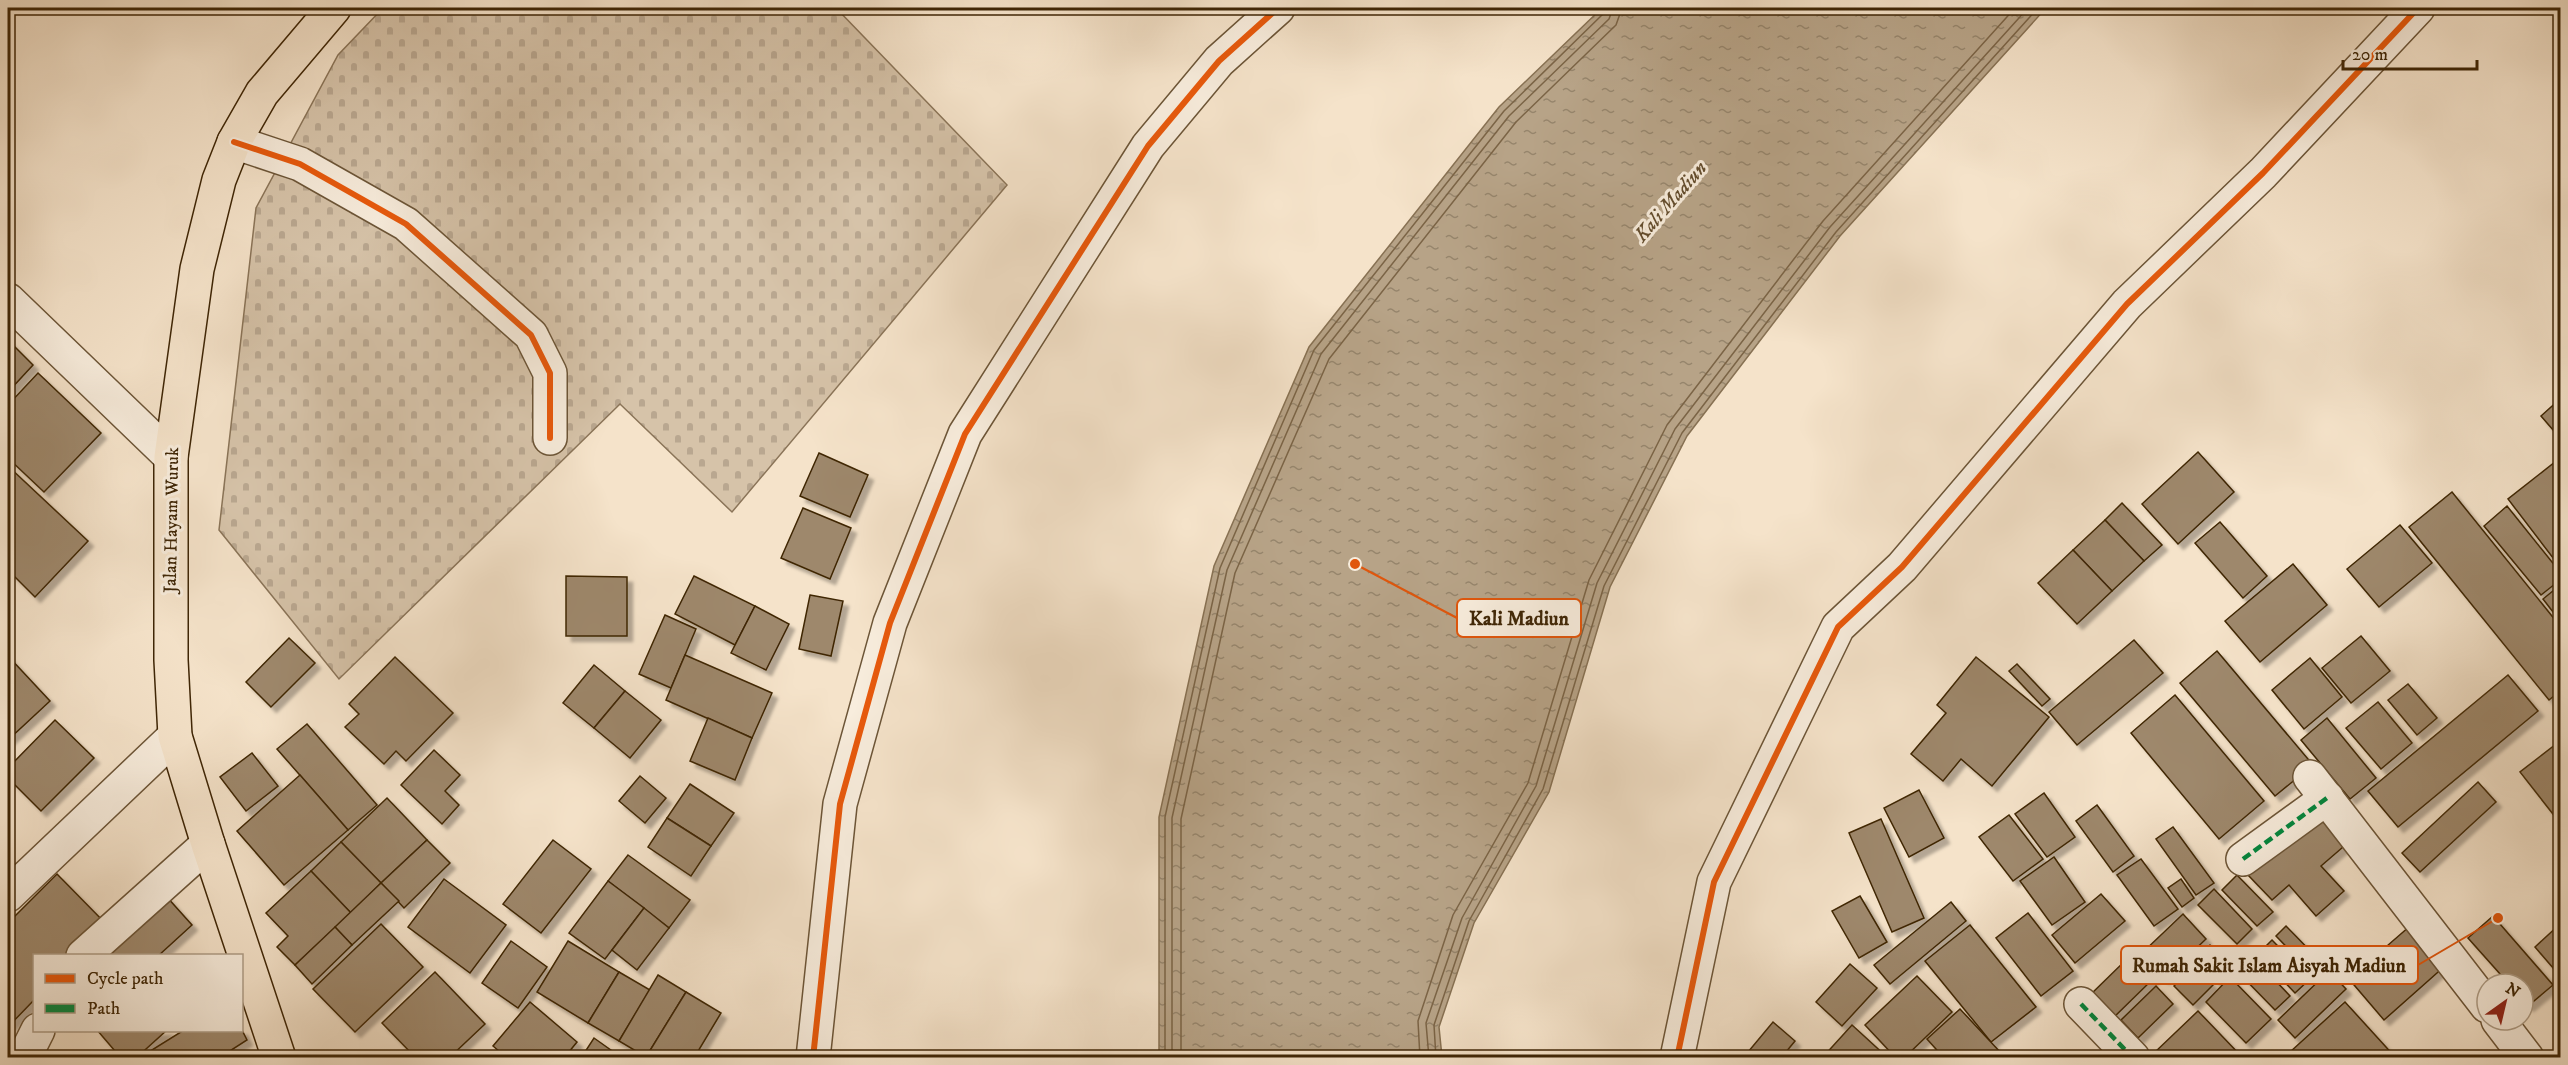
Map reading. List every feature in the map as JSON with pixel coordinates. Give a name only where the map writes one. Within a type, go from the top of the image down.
[{"type":"main road","name":"Jalan Hayam Wuruk","points":[[279,1058],[208,844],[176,736],[171,660],[171,457],[197,269],[219,180],[234,142],[262,93],[334,8]]},
{"type":"street","points":[[813,1058],[840,804],[890,624],[965,434],[1148,146],[1219,61],[1278,8]]},
{"type":"street","points":[[1677,1058],[1714,882],[1838,627],[1902,567],[2127,304],[2263,173],[2418,8]]},
{"type":"street","points":[[234,142],[300,164],[406,224],[531,334],[550,373],[550,438]]},
{"type":"street","points":[[8,300],[171,457]]},
{"type":"street","points":[[9,890],[176,736]]},
{"type":"street","points":[[2243,859],[2319,788],[2475,990]]},
{"type":"street","points":[[85,954],[208,844]]},
{"type":"street","points":[[2081,1004],[2133,1058]]},
{"type":"street","points":[[24,1058],[37,1032]]},
{"type":"street","points":[[2507,1032],[2528,1058]]},
{"type":"green space","points":[[383,8],[836,8],[1007,185],[732,512],[620,404],[339,679],[219,530],[256,208],[338,55]]},
{"type":"water","points":[[1602,8],[2046,8],[1840,236],[1687,436],[1610,587],[1549,792],[1474,923],[1439,1027],[1442,1057],[1159,1057],[1159,817],[1214,566],[1309,347],[1499,107]]},
{"type":"building","points":[[8,340],[33,365],[8,392]]},
{"type":"building","points":[[38,373],[101,433],[44,492],[8,458],[8,405]]},
{"type":"building","points":[[2560,399],[2560,438],[2541,416]]},
{"type":"building","points":[[2198,452],[2234,492],[2178,544],[2142,504]]},
{"type":"building","points":[[819,453],[868,475],[850,517],[800,496]]},
{"type":"building","points":[[2560,458],[2560,567],[2508,499]]},
{"type":"building","points":[[8,466],[88,541],[35,597],[8,570]]},
{"type":"building","points":[[2452,492],[2560,626],[2560,691],[2549,700],[2409,527]]},
{"type":"building","points":[[2122,503],[2162,545],[2144,561],[2105,520]]},
{"type":"building","points":[[2507,506],[2560,572],[2560,580],[2541,595],[2484,526]]},
{"type":"building","points":[[803,508],[851,528],[830,579],[781,558]]},
{"type":"building","points":[[2105,520],[2144,561],[2112,591],[2073,550]]},
{"type":"building","points":[[2220,522],[2267,576],[2243,598],[2195,543]]},
{"type":"building","points":[[2400,525],[2432,563],[2379,607],[2347,569]]},
{"type":"building","points":[[2073,550],[2112,591],[2077,624],[2038,583]]},
{"type":"building","points":[[2293,564],[2327,605],[2260,662],[2225,621]]},
{"type":"building","points":[[566,576],[627,577],[627,636],[566,636]]},
{"type":"building","points":[[694,576],[755,606],[735,645],[675,614]]},
{"type":"building","points":[[2560,587],[2560,621],[2543,599]]},
{"type":"building","points":[[810,595],[843,601],[831,656],[799,649]]},
{"type":"building","points":[[755,606],[789,624],[766,670],[731,653]]},
{"type":"building","points":[[665,615],[696,629],[671,688],[639,674]]},
{"type":"building","points":[[2361,636],[2390,671],[2351,703],[2322,668]]},
{"type":"building","points":[[289,638],[315,663],[271,707],[246,682]]},
{"type":"building","points":[[2134,640],[2163,673],[2077,745],[2049,712]]},
{"type":"building","points":[[2217,651],[2313,765],[2275,796],[2180,683]]},
{"type":"building","points":[[685,655],[772,693],[752,738],[666,700]]},
{"type":"building","points":[[8,656],[50,701],[8,740]]},
{"type":"building","points":[[395,657],[453,713],[406,761],[396,751],[384,764],[345,727],[359,714],[349,704]]},
{"type":"building","points":[[1976,657],[2049,717],[1992,786],[1961,759],[1943,781],[1911,754],[1946,713],[1937,705]]},
{"type":"building","points":[[2310,658],[2342,697],[2304,729],[2272,690]]},
{"type":"building","points":[[2017,664],[2050,699],[2042,706],[2009,671]]},
{"type":"building","points":[[594,665],[625,691],[594,728],[563,703]]},
{"type":"building","points":[[2508,675],[2538,711],[2398,827],[2368,791]]},
{"type":"building","points":[[2408,684],[2437,718],[2417,735],[2388,700]]},
{"type":"building","points":[[625,691],[661,720],[630,758],[594,728]]},
{"type":"building","points":[[2175,695],[2264,801],[2219,839],[2131,733]]},
{"type":"building","points":[[2378,702],[2412,743],[2381,769],[2346,728]]},
{"type":"building","points":[[708,718],[752,738],[735,780],[690,761]]},
{"type":"building","points":[[2327,718],[2376,778],[2350,799],[2301,740]]},
{"type":"building","points":[[55,720],[94,758],[41,811],[8,778],[8,768]]},
{"type":"building","points":[[307,724],[377,805],[348,830],[277,749]]},
{"type":"building","points":[[2560,741],[2560,823],[2520,772]]},
{"type":"building","points":[[434,750],[460,775],[445,791],[459,805],[442,824],[401,785]]},
{"type":"building","points":[[252,753],[278,786],[246,811],[220,777]]},
{"type":"building","points":[[300,775],[348,830],[284,885],[237,831]]},
{"type":"building","points":[[640,776],[666,798],[645,823],[619,801]]},
{"type":"building","points":[[2478,782],[2496,802],[2420,872],[2402,853]]},
{"type":"building","points":[[690,784],[734,813],[711,846],[667,818]]},
{"type":"building","points":[[1919,790],[1944,838],[1909,857],[1884,808]]},
{"type":"building","points":[[2044,793],[2075,837],[2047,857],[2015,814]]},
{"type":"building","points":[[387,798],[427,840],[381,883],[341,842]]},
{"type":"building","points":[[2097,805],[2134,856],[2113,872],[2076,821]]},
{"type":"building","points":[[2322,809],[2350,841],[2321,866],[2344,891],[2316,916],[2289,885],[2272,900],[2248,875]]},
{"type":"building","points":[[2009,815],[2043,859],[2013,881],[1979,837]]},
{"type":"building","points":[[667,818],[711,846],[691,876],[648,847]]},
{"type":"building","points":[[1881,819],[1924,918],[1892,932],[1849,833]]},
{"type":"building","points":[[2173,827],[2214,883],[2196,895],[2156,839]]},
{"type":"building","points":[[427,840],[450,863],[404,908],[381,883]]},
{"type":"building","points":[[553,840],[591,869],[541,933],[503,904]]},
{"type":"building","points":[[341,842],[381,883],[351,913],[311,871]]},
{"type":"building","points":[[628,855],[690,900],[669,928],[608,881]]},
{"type":"building","points":[[2054,857],[2085,902],[2052,925],[2020,881]]},
{"type":"building","points":[[2141,859],[2178,909],[2154,926],[2117,875]]},
{"type":"building","points":[[311,871],[351,913],[295,965],[277,947],[288,936],[266,913]]},
{"type":"building","points":[[57,874],[108,926],[81,954],[33,954],[33,1001],[8,1027],[8,923]]},
{"type":"building","points":[[2237,875],[2273,912],[2257,926],[2222,890]]},
{"type":"building","points":[[444,879],[506,925],[470,973],[408,927]]},
{"type":"building","points":[[2181,879],[2194,898],[2182,907],[2168,888]]},
{"type":"building","points":[[608,881],[644,908],[605,959],[569,933]]},
{"type":"building","points":[[381,883],[399,901],[352,945],[335,927]]},
{"type":"building","points":[[2214,889],[2252,929],[2237,944],[2198,905]]},
{"type":"building","points":[[2101,894],[2125,921],[2075,963],[2052,935]]},
{"type":"building","points":[[166,896],[192,925],[160,954],[100,954]]},
{"type":"building","points":[[1860,896],[1887,942],[1859,958],[1832,911]]},
{"type":"building","points":[[1951,902],[1966,921],[1890,984],[1874,965]]},
{"type":"building","points":[[644,908],[669,928],[637,970],[612,950]]},
{"type":"building","points":[[2028,913],[2073,971],[2041,996],[1996,938]]},
{"type":"building","points":[[2183,914],[2206,939],[2164,979],[2141,954]]},
{"type":"building","points":[[2493,916],[2553,985],[2535,1000],[2535,972],[2498,972],[2468,938]]},
{"type":"building","points":[[381,924],[423,967],[355,1032],[313,989]]},
{"type":"building","points":[[2560,924],[2560,976],[2535,947]]},
{"type":"building","points":[[1970,925],[2036,1007],[1991,1042],[1925,961]]},
{"type":"building","points":[[2286,926],[2323,964],[2313,974],[2276,936]]},
{"type":"building","points":[[2410,926],[2446,965],[2384,1020],[2349,979]]},
{"type":"building","points":[[335,927],[352,945],[312,984],[295,965]]},
{"type":"building","points":[[2272,940],[2310,979],[2295,993],[2258,954]]},
{"type":"building","points":[[511,941],[547,967],[518,1008],[482,983]]},
{"type":"building","points":[[568,941],[619,972],[588,1023],[537,992]]},
{"type":"building","points":[[2210,945],[2232,967],[2216,982],[2195,960]]},
{"type":"building","points":[[2250,954],[2290,996],[2275,1010],[2235,969]]},
{"type":"building","points":[[2131,955],[2153,979],[2110,1021],[2087,998]]},
{"type":"building","points":[[1850,964],[1877,988],[1842,1026],[1816,1002]]},
{"type":"building","points":[[2194,966],[2213,985],[2193,1005],[2174,986]]},
{"type":"building","points":[[2329,971],[2346,989],[2295,1038],[2278,1020]]},
{"type":"building","points":[[435,972],[485,1024],[449,1058],[416,1058],[382,1023]]},
{"type":"building","points":[[619,972],[650,990],[619,1041],[588,1023]]},
{"type":"building","points":[[658,975],[686,992],[646,1057],[619,1041]]},
{"type":"building","points":[[1917,976],[1952,1012],[1904,1058],[1896,1058],[1865,1025]]},
{"type":"building","points":[[2230,977],[2271,1019],[2246,1043],[2206,1002]]},
{"type":"building","points":[[2156,986],[2173,1004],[2138,1038],[2121,1020]]},
{"type":"building","points":[[686,992],[721,1013],[694,1058],[646,1057]]},
{"type":"building","points":[[530,1002],[577,1042],[564,1058],[507,1058],[493,1046]]},
{"type":"building","points":[[2345,1002],[2396,1058],[2295,1058],[2290,1052]]},
{"type":"building","points":[[1960,1009],[2002,1054],[1999,1058],[1944,1058],[1927,1039]]},
{"type":"building","points":[[2198,1011],[2243,1058],[2158,1058],[2154,1053]]},
{"type":"building","points":[[1773,1022],[1795,1041],[1781,1058],[1743,1058]]},
{"type":"building","points":[[1852,1025],[1888,1058],[1822,1058]]},
{"type":"building","points":[[99,1032],[165,1032],[136,1058],[121,1058]]},
{"type":"building","points":[[181,1032],[243,1032],[247,1040],[219,1058],[139,1058]]},
{"type":"building","points":[[594,1038],[622,1058],[581,1058]]},
{"type":"marked path","points":[[2243,859],[2327,798]]},
{"type":"marked path","points":[[2081,1004],[2133,1058]]},
{"type":"cycle path","points":[[813,1058],[840,804],[890,623],[965,434],[1148,146],[1219,61],[1278,8]]},
{"type":"cycle path","points":[[1677,1058],[1714,882],[1838,627],[1902,567],[2127,304],[2263,173],[2418,8]]},
{"type":"cycle path","points":[[234,142],[300,164],[406,224],[531,335],[550,373],[550,438]]},
{"type":"place","name":"Kali Madiun","points":[[1355,564]]},
{"type":"place","name":"Rumah Sakit Islam Aisyah Madiun","points":[[2498,918]]}]
